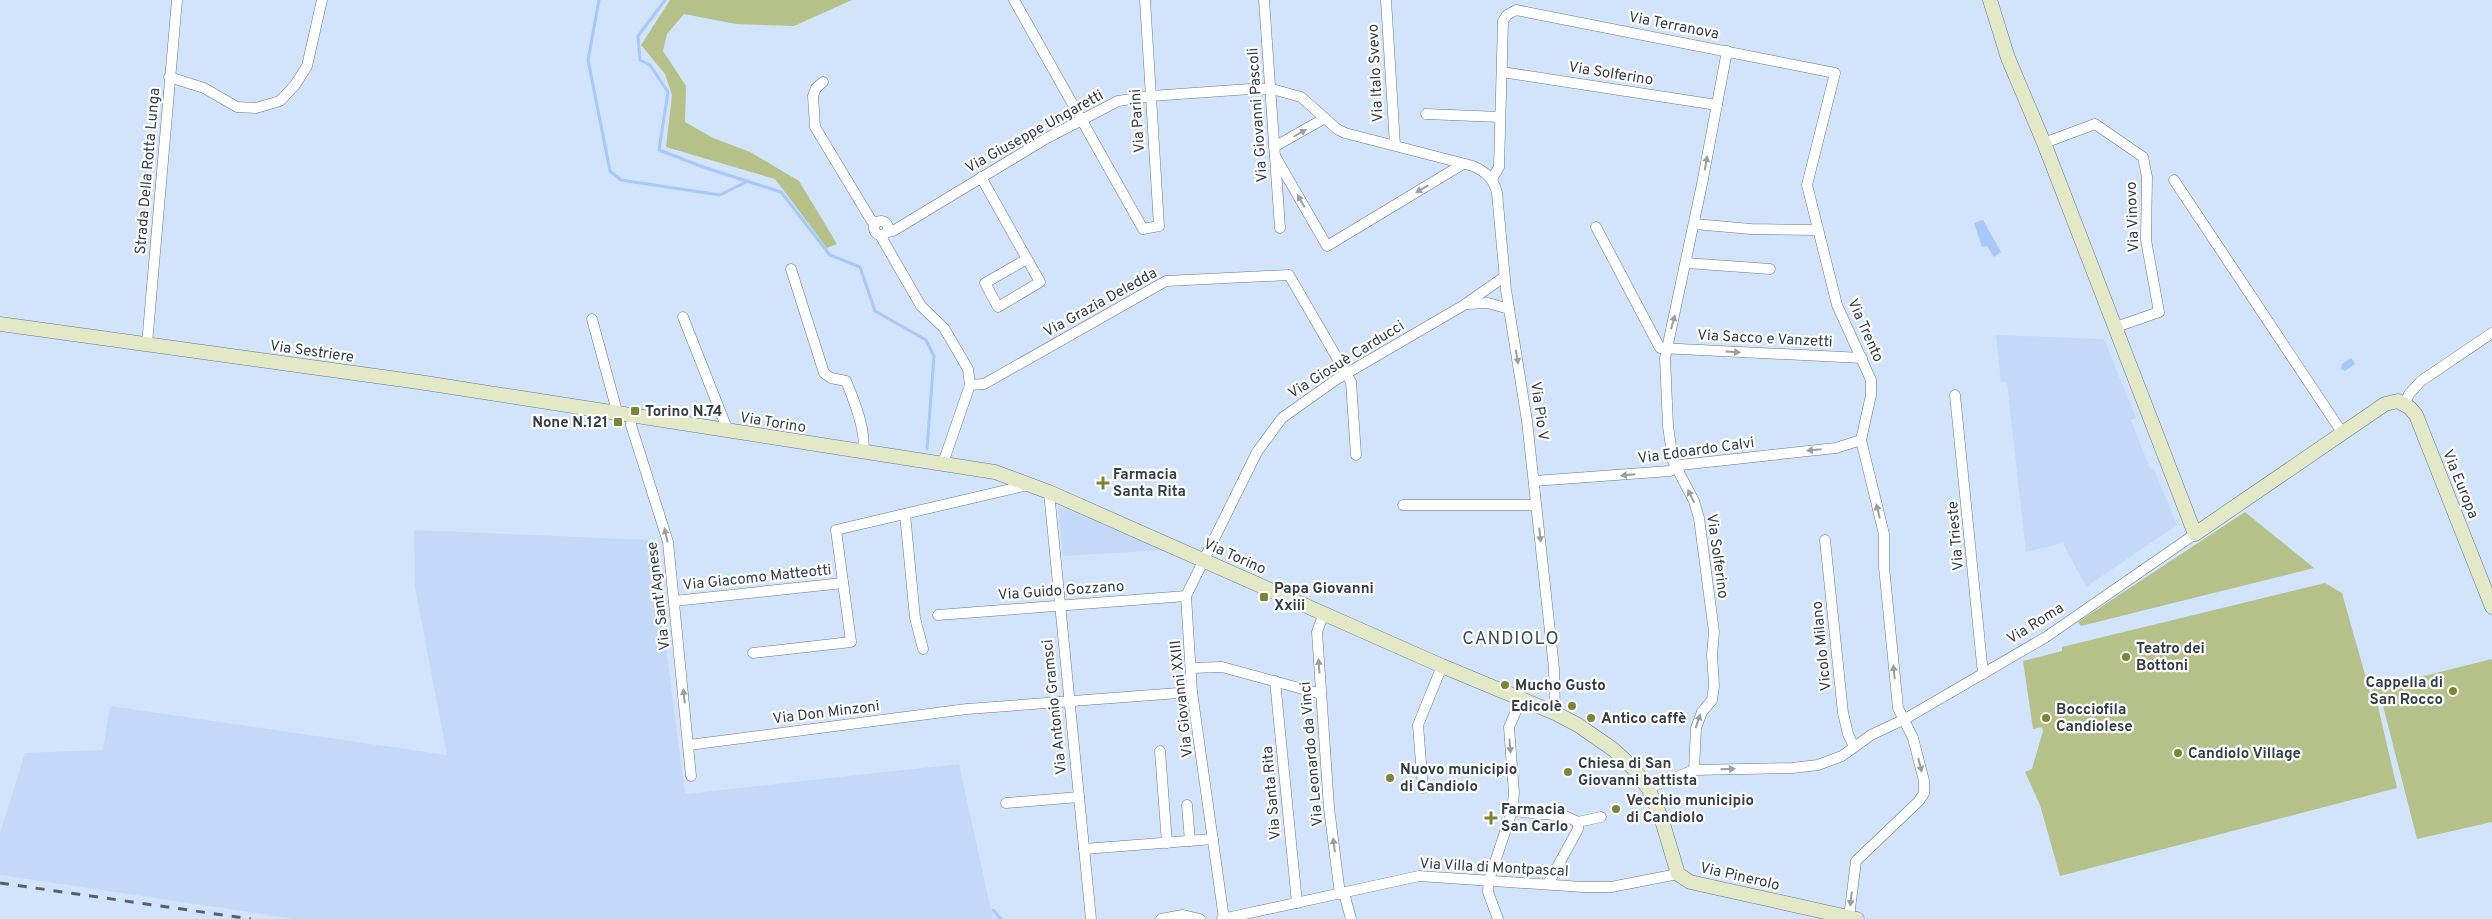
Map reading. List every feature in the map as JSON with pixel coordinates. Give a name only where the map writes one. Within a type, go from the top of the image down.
[{"type":"main road","points":[[1990,0],[2001,39],[2044,143],[2195,534]]},
{"type":"main road","name":"Via Sestriere","points":[[0,324],[419,382],[625,416]]},
{"type":"main road","name":"Via Roma","points":[[2195,534],[2385,404],[2393,401],[2405,404]]},
{"type":"main road","name":"Via Europa","points":[[2405,404],[2416,415],[2492,607]]},
{"type":"main road","name":"Via Torino","points":[[625,416],[995,472],[1049,492],[1442,666],[1555,713],[1578,725],[1614,750],[1633,768],[1648,788]]},
{"type":"main road","name":"Via Pinerolo","points":[[1648,788],[1661,817],[1678,874],[1690,882],[1853,918]]},
{"type":"street","name":"Strada Della Rotta Lunga","points":[[147,344],[177,0]]},
{"type":"street","points":[[169,78],[204,88],[237,107],[256,108],[280,101],[295,85],[307,66],[322,0]]},
{"type":"street","points":[[1014,0],[1082,120]]},
{"type":"street","name":"Via Parini","points":[[1082,120],[1144,229],[1159,226],[1145,0]]},
{"type":"street","name":"Via Giovanni Pascoli","points":[[1264,0],[1280,228]]},
{"type":"street","name":"Via Italo Svevo","points":[[1386,0],[1395,145]]},
{"type":"street","name":"Via Terranova","points":[[1502,72],[1503,24],[1508,15],[1520,9],[1835,73]]},
{"type":"street","name":"Via Solferino","points":[[1694,770],[1698,720],[1714,693],[1712,655],[1714,632],[1699,518],[1694,501],[1676,468],[1668,426],[1666,348],[1686,263],[1727,51]]},
{"type":"street","points":[[1492,179],[1500,167],[1502,72]]},
{"type":"street","name":"Via Solferino","points":[[1502,72],[1717,105]]},
{"type":"street","name":"Via Trento","points":[[1835,73],[1807,185],[1837,305],[1871,380],[1861,440],[1884,534],[1884,568],[1898,708],[1913,738],[1921,768],[1924,793],[1919,801],[1856,861],[1853,918]]},
{"type":"street","name":"Via Giuseppe Ungaretti","points":[[824,82],[816,88],[813,96],[815,128],[875,224],[882,221],[884,230],[906,222],[981,177],[1118,101],[1151,96],[1270,89],[1294,93],[1302,97],[1345,134],[1395,145],[1463,164],[1485,172],[1492,179]]},
{"type":"street","points":[[1426,114],[1500,116]]},
{"type":"street","points":[[1326,118],[1274,152],[1327,246],[1463,164]]},
{"type":"street","name":"Via Vinovo","points":[[2044,143],[2095,124],[2143,157],[2147,177],[2146,240],[2159,312],[2116,327]]},
{"type":"street","points":[[981,177],[1040,282],[998,307],[985,283],[1026,258]]},
{"type":"street","name":"Via Pio V","points":[[1492,179],[1497,194],[1504,277],[1527,421],[1554,668],[1555,713]]},
{"type":"street","points":[[2174,180],[2342,434]]},
{"type":"street","points":[[1694,224],[1751,229],[1818,230]]},
{"type":"street","points":[[1596,227],[1660,348],[1666,348]]},
{"type":"street","points":[[884,230],[921,306],[944,328],[968,369],[970,385],[944,463]]},
{"type":"street","points":[[1686,263],[1770,269]]},
{"type":"street","points":[[792,269],[824,373],[831,378],[846,381],[848,386],[865,440],[863,452]]},
{"type":"street","name":"Via Grazia Deledda","points":[[970,385],[984,384],[1166,281],[1290,275],[1351,382],[1356,455]]},
{"type":"street","name":"Via Giosuè Carducci","points":[[1205,560],[1214,534],[1257,452],[1270,432],[1298,405],[1347,373],[1464,305],[1504,277]]},
{"type":"street","name":"Via Giosuè Carducci","points":[[1464,305],[1488,303],[1509,308]]},
{"type":"street","points":[[683,317],[728,431]]},
{"type":"street","name":"Via Sant'Agnese","points":[[592,319],[625,416],[631,425],[665,531],[692,776]]},
{"type":"street","points":[[2405,404],[2409,394],[2420,381],[2492,333]]},
{"type":"street","name":"Via Sacco e Vanzetti","points":[[1666,348],[1862,358]]},
{"type":"street","name":"Via Trieste","points":[[1955,394],[1983,674]]},
{"type":"street","name":"Via Edoardo Calvi","points":[[1534,481],[1670,471],[1680,464],[1836,448],[1861,440]]},
{"type":"street","name":"Via Giacomo Matteotti","points":[[753,653],[851,642],[836,530],[1028,485]]},
{"type":"street","name":"Via Antonio Gramsci","points":[[1049,492],[1091,919]]},
{"type":"street","points":[[1403,505],[1536,504]]},
{"type":"street","points":[[905,514],[916,618],[923,649]]},
{"type":"street","name":"Via Roma","points":[[1648,788],[1694,770],[1792,768],[1818,765],[1842,756],[1871,735],[1905,719],[2046,637],[2195,534]]},
{"type":"street","name":"Vicolo Milano","points":[[1825,540],[1843,713],[1848,734],[1854,747]]},
{"type":"street","points":[[1186,596],[1205,560]]},
{"type":"street","name":"Via Giacomo Matteotti","points":[[674,601],[843,583]]},
{"type":"street","name":"Via Guido Gozzano","points":[[938,615],[1186,596]]},
{"type":"street","name":"Via Giovanni XXIII","points":[[1186,596],[1192,692],[1223,919]]},
{"type":"street","name":"Via Leonardo da Vinci","points":[[1324,613],[1317,632],[1329,808],[1342,893],[1351,919]]},
{"type":"street","points":[[1423,788],[1418,725],[1442,666]]},
{"type":"street","points":[[1191,668],[1222,667],[1321,694]]},
{"type":"street","name":"Via Santa Rita","points":[[1275,680],[1296,903]]},
{"type":"street","name":"Via Don Minzoni","points":[[689,745],[967,709],[1192,692]]},
{"type":"street","points":[[1498,919],[1488,892],[1489,880],[1512,811],[1514,793],[1509,727],[1521,700]]},
{"type":"street","name":"Via Giovanni XXIII","points":[[1160,751],[1167,843]]},
{"type":"street","points":[[1006,804],[1079,797]]},
{"type":"street","points":[[1187,805],[1190,841]]},
{"type":"street","points":[[1512,811],[1565,816],[1578,822],[1601,817]]},
{"type":"street","points":[[1548,884],[1578,829],[1578,822]]},
{"type":"street","points":[[1084,849],[1213,839]]},
{"type":"street","name":"Via Villa di Montpascal","points":[[1223,919],[1419,876],[1583,887],[1611,887],[1678,874]]},
{"type":"street","points":[[1161,919],[1183,915],[1200,919]]},
{"type":"shaded area","points":[[1983,220],[2001,252],[1994,257],[1987,246],[1982,247],[1974,223]]},
{"type":"shaded area","points":[[1996,335],[2104,339],[2136,418],[2131,420],[2150,469],[2154,469],[2177,525],[2086,587],[2063,543],[2026,552],[2007,382],[2001,382]]},
{"type":"shaded area","points":[[2351,358],[2355,364],[2345,371],[2341,369],[2342,364]]},
{"type":"shaded area","points":[[1058,505],[1164,550],[1063,556]]},
{"type":"shaded area","points":[[414,530],[651,540],[685,794],[959,764],[993,919],[296,919],[0,875],[0,833],[25,753],[103,750],[110,706],[447,755],[415,588]]},
{"type":"green space","points":[[670,0],[852,0],[794,26],[736,24],[684,14],[667,34],[663,51],[686,86],[685,122],[713,138],[750,152],[799,181],[837,244],[827,248],[775,179],[666,147],[672,95],[665,74],[641,45]]},
{"type":"green space","points":[[2245,512],[2314,568],[2081,626],[2078,622]]},
{"type":"green space","name":"Candiolo Village","points":[[2325,583],[2342,593],[2373,703],[2377,702],[2397,788],[2060,876],[2040,805],[2025,772],[2032,769],[2043,731],[2042,727],[2033,729],[2023,661],[2062,651],[2062,647]]},
{"type":"green space","points":[[2492,659],[2492,822],[2417,839],[2381,698],[2374,700],[2372,689]]},
{"type":"waterway","points":[[599,0],[588,60],[610,171],[621,180],[720,195],[748,181]]},
{"type":"waterway","points":[[665,0],[638,36],[640,60],[650,65],[668,92],[659,150],[703,167],[781,192],[830,255],[860,267],[875,311],[926,340],[934,356],[927,449]]},
{"type":"waterway","points":[[993,910],[1001,919]]},
{"type":"railway","points":[[0,883],[251,919]]},
{"type":"place","name":"Torino N.74","points":[[635,411]]},
{"type":"place","name":"None N.121","points":[[618,422]]},
{"type":"place","name":"Farmacia Santa Rita","points":[[1103,483]]},
{"type":"place","name":"Papa Giovanni Xxiii","points":[[1264,597]]},
{"type":"place","name":"Teatro dei Bottoni","points":[[2126,657]]},
{"type":"place","name":"Mucho Gusto","points":[[1505,685]]},
{"type":"place","name":"Cappella di San Rocco","points":[[2453,691]]},
{"type":"place","name":"Edicolè","points":[[1572,706]]},
{"type":"place","name":"Antico caffè","points":[[1591,718]]},
{"type":"place","name":"Bocciofila Candiolese","points":[[2046,718]]},
{"type":"place","name":"Candiolo Village","points":[[2178,753]]},
{"type":"place","name":"Chiesa di San Giovanni battista","points":[[1568,772]]},
{"type":"place","name":"Nuovo municipio di Candiolo","points":[[1390,778]]},
{"type":"place","name":"Vecchio municipio di Candiolo","points":[[1616,809]]},
{"type":"place","name":"Farmacia San Carlo","points":[[1491,818]]},
{"type":"district","name":"CANDIOLO","points":[[1511,638]]}]
